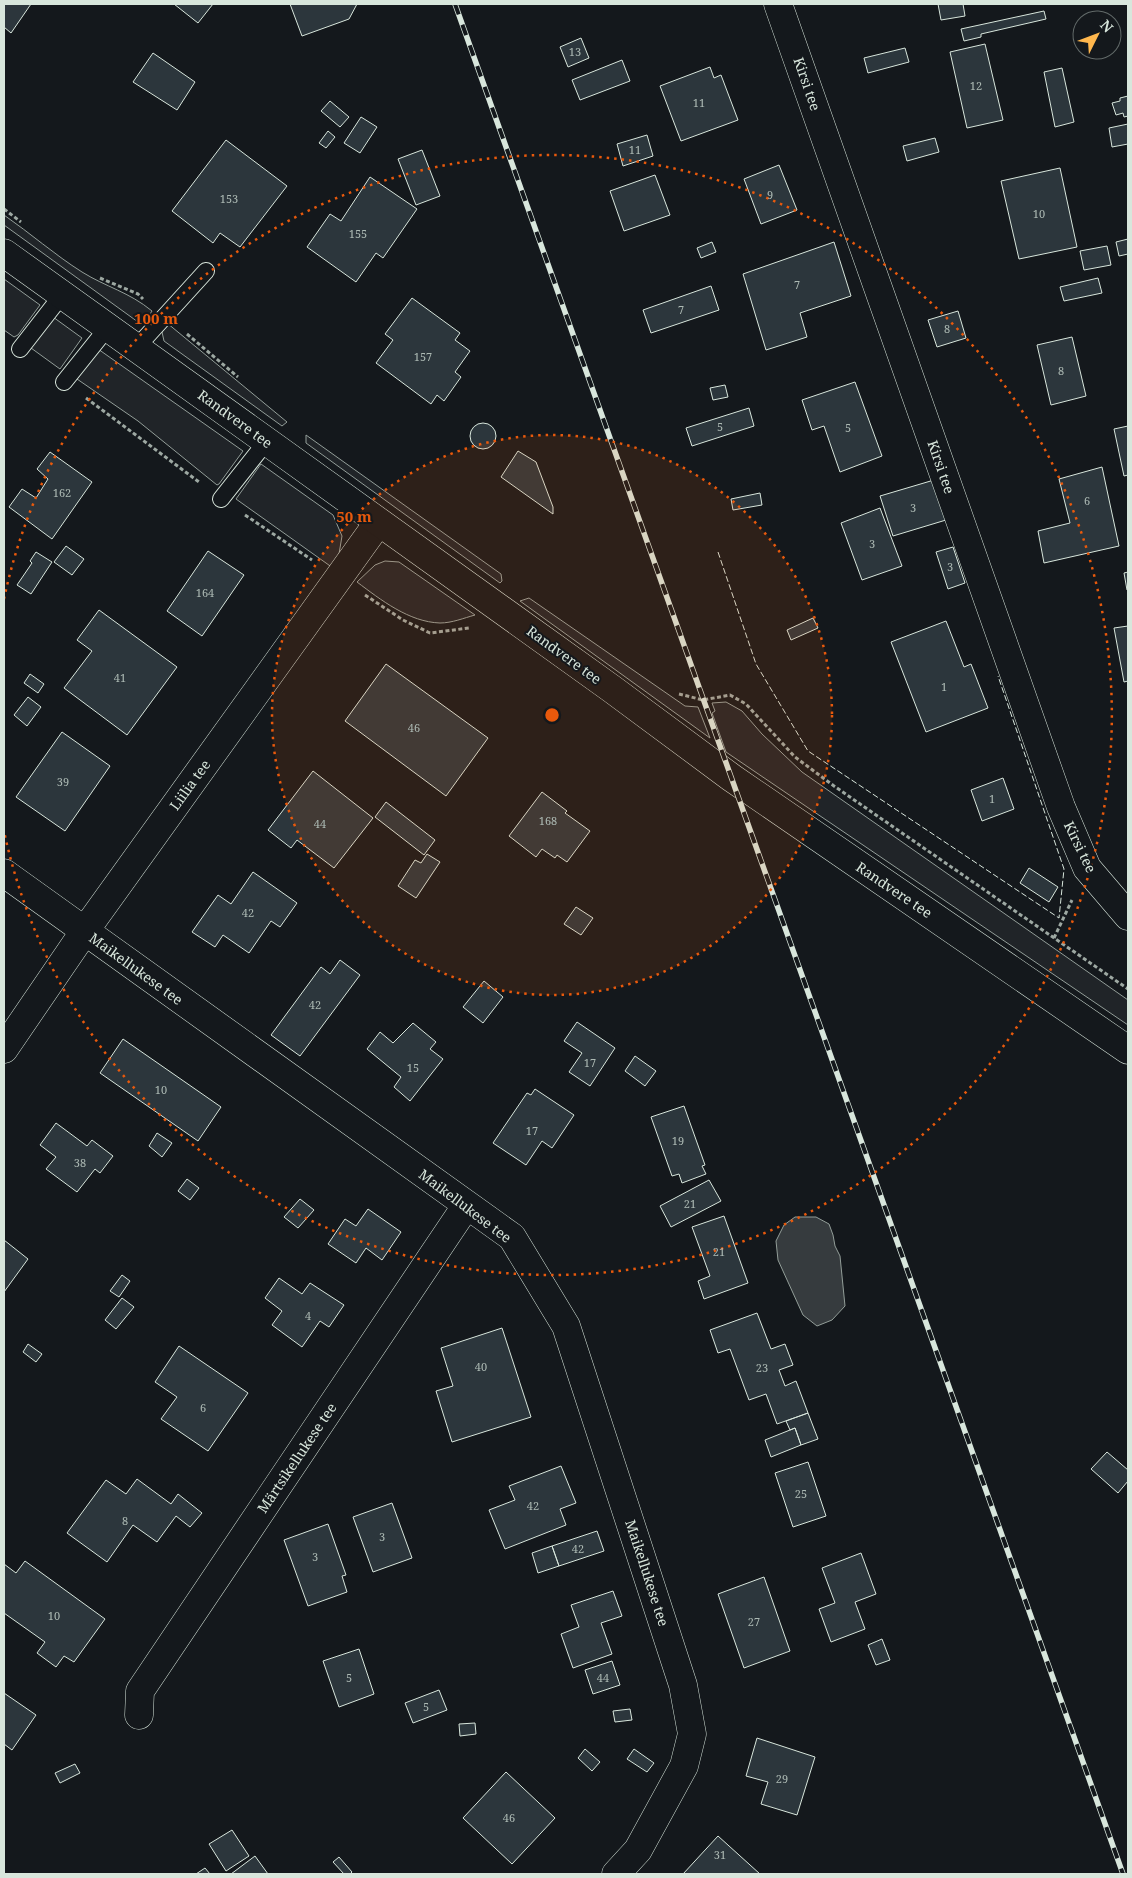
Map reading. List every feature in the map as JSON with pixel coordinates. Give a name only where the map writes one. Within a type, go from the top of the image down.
[{"type":"street","name":"Kirsi tee","points":[[778,4],[1061,807],[1087,868],[1128,916]]},
{"type":"street","name":"Randvere tee","points":[[4,253],[612,689],[732,778],[1128,1050]]},
{"type":"street","name":"Liilia tee","points":[[4,1050],[84,932],[378,523]]},
{"type":"street","name":"Maikellukese tee","points":[[4,873],[466,1206],[512,1237],[566,1326],[683,1685],[692,1734],[684,1766],[638,1850],[616,1874]]},
{"type":"street","name":"Märtsikellukese tee","points":[[139,1715],[140,1692],[466,1206]]},
{"type":"lane","points":[[136,348],[206,271]]},
{"type":"lane","points":[[20,349],[62,295]]},
{"type":"lane","points":[[64,382],[108,327]]},
{"type":"lane","points":[[221,499],[266,442]]},
{"type":"path","points":[[673,690],[679,695],[703,700],[730,695],[746,704],[796,757],[834,786],[1128,989]]},
{"type":"shaded area","points":[[4,215],[82,272],[126,294],[152,311],[144,321],[138,322],[4,225]]},
{"type":"shaded area","points":[[4,279],[40,305],[18,335],[14,337],[4,330]]},
{"type":"shaded area","points":[[53,317],[82,338],[60,369],[31,348]]},
{"type":"shaded area","points":[[167,323],[287,422],[282,426],[164,341],[162,332]]},
{"type":"shaded area","points":[[98,349],[243,451],[219,484],[217,485],[138,421],[77,379]]},
{"type":"shaded area","points":[[306,435],[501,574],[502,581],[500,583],[306,443]]},
{"type":"shaded area","points":[[261,464],[333,515],[342,536],[339,554],[333,568],[236,499]]},
{"type":"shaded area","points":[[385,561],[399,562],[475,615],[440,623],[417,619],[396,609],[357,582],[375,565]]},
{"type":"shaded area","points":[[529,598],[685,706],[698,707],[710,738],[520,601]]},
{"type":"shaded area","points":[[726,702],[742,711],[762,734],[802,772],[1128,1000],[1128,1025],[726,752],[712,713],[715,711],[712,703]]},
{"type":"shaded area","points":[[795,1217],[816,1217],[829,1224],[840,1256],[845,1306],[832,1320],[817,1326],[803,1315],[778,1260],[776,1241],[784,1225]]},
{"type":"building","points":[[4,4],[31,4],[11,33],[4,27]]},
{"type":"building","points":[[174,4],[213,4],[198,23]]},
{"type":"building","points":[[290,4],[357,4],[349,19],[302,36]]},
{"type":"building","points":[[938,4],[963,4],[965,16],[941,20]]},
{"type":"building","points":[[1044,11],[1046,19],[981,34],[981,37],[964,41],[961,29]]},
{"type":"building","points":[[581,38],[589,58],[568,67],[560,47]]},
{"type":"building","points":[[985,44],[1003,120],[967,128],[950,52]]},
{"type":"building","points":[[905,48],[909,62],[868,73],[864,58]]},
{"type":"building","points":[[153,53],[195,82],[177,110],[133,82]]},
{"type":"building","points":[[622,60],[630,81],[580,100],[572,80]]},
{"type":"building","points":[[710,67],[714,78],[721,75],[738,120],[681,141],[660,86]]},
{"type":"building","points":[[1062,68],[1074,122],[1055,127],[1044,72]]},
{"type":"building","points":[[1128,96],[1128,116],[1124,117],[1123,113],[1116,115],[1112,103]]},
{"type":"building","points":[[330,101],[349,117],[340,127],[321,111]]},
{"type":"building","points":[[361,117],[377,127],[360,153],[344,143]]},
{"type":"building","points":[[1128,124],[1128,144],[1112,147],[1109,128]]},
{"type":"building","points":[[328,131],[335,137],[326,148],[319,143]]},
{"type":"building","points":[[647,135],[653,156],[623,166],[617,144]]},
{"type":"building","points":[[935,138],[939,152],[907,161],[903,146]]},
{"type":"building","points":[[226,140],[287,186],[240,247],[220,233],[213,243],[172,211]]},
{"type":"building","points":[[422,150],[440,196],[416,205],[398,159]]},
{"type":"building","points":[[779,165],[797,210],[761,224],[744,179]]},
{"type":"building","points":[[1060,168],[1077,247],[1019,259],[1001,181]]},
{"type":"building","points":[[655,175],[670,215],[624,231],[610,191]]},
{"type":"building","points":[[370,177],[417,209],[383,258],[376,253],[356,282],[307,247],[330,214],[341,221]]},
{"type":"building","points":[[1128,239],[1128,254],[1119,256],[1116,242]]},
{"type":"building","points":[[712,242],[716,252],[701,258],[697,248]]},
{"type":"building","points":[[834,242],[851,296],[800,313],[807,337],[766,350],[743,274]]},
{"type":"building","points":[[1107,246],[1111,265],[1084,270],[1080,251]]},
{"type":"building","points":[[1098,278],[1102,293],[1064,301],[1060,287]]},
{"type":"building","points":[[711,286],[719,310],[651,333],[643,310]]},
{"type":"building","points":[[412,298],[460,333],[455,340],[470,351],[455,372],[461,377],[444,401],[437,395],[431,404],[376,363],[393,340],[385,334]]},
{"type":"building","points":[[958,311],[966,338],[937,347],[928,320]]},
{"type":"building","points":[[1072,337],[1086,396],[1051,405],[1037,345]]},
{"type":"building","points":[[855,382],[882,456],[840,472],[824,426],[812,430],[802,400]]},
{"type":"building","points":[[725,385],[728,397],[713,400],[710,388]]},
{"type":"building","points":[[749,408],[754,426],[692,446],[686,428]]},
{"type":"building","points":[[483,423],[492,427],[496,436],[492,445],[483,449],[474,445],[470,436],[474,427]]},
{"type":"building","points":[[1128,426],[1128,475],[1124,476],[1114,429]]},
{"type":"building","points":[[518,451],[536,462],[553,507],[553,514],[501,477]]},
{"type":"building","points":[[50,452],[92,482],[52,539],[9,507],[22,489],[36,498],[48,479],[37,469]]},
{"type":"building","points":[[1102,467],[1119,546],[1044,563],[1038,531],[1070,523],[1059,479]]},
{"type":"building","points":[[934,480],[946,520],[893,536],[880,496]]},
{"type":"building","points":[[760,493],[762,505],[733,510],[731,499]]},
{"type":"building","points":[[880,508],[902,566],[862,580],[841,523]]},
{"type":"building","points":[[66,546],[84,559],[72,575],[54,562]]},
{"type":"building","points":[[953,547],[965,583],[948,589],[936,552]]},
{"type":"building","points":[[208,551],[244,575],[202,636],[167,611]]},
{"type":"building","points":[[36,552],[52,562],[31,594],[17,585],[32,563],[30,561]]},
{"type":"building","points":[[1128,572],[1128,589],[1127,590],[1124,573]]},
{"type":"building","points":[[99,610],[177,667],[127,735],[64,688],[92,651],[77,640]]},
{"type":"building","points":[[813,618],[818,628],[791,640],[787,630]]},
{"type":"building","points":[[946,621],[964,667],[971,664],[988,708],[926,732],[891,642]]},
{"type":"building","points":[[1128,626],[1128,681],[1124,682],[1114,628]]},
{"type":"building","points":[[386,664],[488,738],[446,796],[345,721]]},
{"type":"building","points":[[30,674],[44,684],[38,693],[24,683]]},
{"type":"building","points":[[28,697],[41,707],[27,726],[14,715]]},
{"type":"building","points":[[62,732],[110,766],[65,831],[16,797]]},
{"type":"building","points":[[313,771],[373,818],[334,868],[297,840],[291,848],[268,830]]},
{"type":"building","points":[[1003,778],[1014,809],[982,821],[971,790]]},
{"type":"building","points":[[542,792],[567,811],[565,813],[590,831],[567,862],[557,855],[555,858],[542,849],[536,857],[509,836]]},
{"type":"building","points":[[386,802],[435,840],[424,855],[375,817]]},
{"type":"building","points":[[427,854],[440,862],[416,898],[398,886],[415,860],[421,863]]},
{"type":"building","points":[[1029,868],[1058,887],[1049,902],[1020,883]]},
{"type":"building","points":[[253,872],[297,903],[280,927],[271,921],[249,953],[223,935],[215,947],[192,932],[218,895],[231,904]]},
{"type":"building","points":[[576,907],[593,918],[581,935],[564,924]]},
{"type":"building","points":[[340,960],[360,975],[300,1056],[271,1035],[321,967],[330,974]]},
{"type":"building","points":[[484,981],[503,997],[483,1023],[463,1007]]},
{"type":"building","points":[[577,1022],[615,1048],[590,1086],[569,1072],[582,1053],[564,1041]]},
{"type":"building","points":[[413,1023],[436,1042],[430,1049],[443,1059],[410,1101],[394,1087],[401,1077],[367,1049],[380,1032],[393,1043]]},
{"type":"building","points":[[123,1039],[221,1107],[198,1141],[100,1073]]},
{"type":"building","points":[[635,1056],[656,1071],[645,1086],[625,1071]]},
{"type":"building","points":[[535,1089],[574,1115],[552,1148],[542,1141],[526,1165],[493,1143],[527,1093],[531,1095]]},
{"type":"building","points":[[684,1106],[705,1165],[702,1166],[706,1174],[682,1183],[679,1174],[672,1176],[651,1117]]},
{"type":"building","points":[[56,1123],[87,1146],[92,1140],[113,1156],[100,1173],[95,1169],[77,1192],[46,1169],[56,1157],[40,1145]]},
{"type":"building","points":[[157,1133],[172,1143],[162,1157],[149,1146]]},
{"type":"building","points":[[187,1179],[199,1188],[190,1200],[178,1191]]},
{"type":"building","points":[[709,1180],[721,1201],[671,1227],[660,1206]]},
{"type":"building","points":[[300,1199],[314,1210],[298,1228],[284,1217]]},
{"type":"building","points":[[368,1209],[401,1232],[382,1260],[366,1248],[356,1263],[328,1244],[345,1219],[356,1226]]},
{"type":"building","points":[[724,1216],[748,1283],[704,1299],[698,1281],[710,1276],[692,1227]]},
{"type":"building","points":[[4,1240],[28,1259],[4,1292]]},
{"type":"building","points":[[122,1275],[130,1281],[119,1297],[110,1291]]},
{"type":"building","points":[[279,1278],[302,1294],[310,1283],[344,1305],[329,1327],[320,1321],[302,1347],[272,1325],[282,1311],[265,1298]]},
{"type":"building","points":[[122,1298],[134,1307],[116,1329],[105,1320]]},
{"type":"building","points":[[757,1313],[771,1349],[785,1344],[793,1365],[779,1370],[785,1386],[796,1381],[808,1413],[777,1424],[766,1394],[749,1400],[730,1349],[718,1353],[710,1330]]},
{"type":"building","points":[[502,1328],[531,1417],[452,1442],[436,1391],[453,1386],[441,1348]]},
{"type":"building","points":[[28,1344],[42,1354],[36,1362],[23,1352]]},
{"type":"building","points":[[179,1346],[248,1393],[208,1451],[161,1419],[177,1397],[155,1382]]},
{"type":"building","points":[[808,1413],[818,1439],[801,1445],[795,1428],[790,1430],[786,1421]]},
{"type":"building","points":[[795,1428],[801,1445],[771,1457],[765,1440]]},
{"type":"building","points":[[1107,1452],[1128,1470],[1128,1481],[1118,1493],[1091,1469]]},
{"type":"building","points":[[808,1462],[826,1516],[793,1527],[775,1473]]},
{"type":"building","points":[[561,1466],[576,1503],[560,1509],[566,1525],[505,1549],[489,1510],[515,1500],[509,1486]]},
{"type":"building","points":[[137,1479],[171,1504],[178,1494],[202,1513],[190,1527],[176,1516],[157,1542],[133,1525],[107,1562],[67,1533],[106,1480],[126,1494]]},
{"type":"building","points":[[392,1503],[412,1558],[373,1572],[353,1517]]},
{"type":"building","points":[[328,1524],[346,1575],[342,1576],[347,1592],[308,1606],[284,1540]]},
{"type":"building","points":[[597,1531],[604,1551],[559,1566],[552,1546]]},
{"type":"building","points":[[552,1546],[559,1566],[538,1573],[532,1553]]},
{"type":"building","points":[[861,1553],[876,1594],[855,1602],[865,1629],[831,1642],[819,1609],[835,1603],[822,1568]]},
{"type":"building","points":[[25,1561],[105,1619],[74,1662],[64,1656],[56,1667],[37,1653],[45,1642],[4,1613],[4,1564],[16,1573]]},
{"type":"building","points":[[764,1577],[790,1651],[744,1668],[718,1594]]},
{"type":"building","points":[[613,1591],[622,1616],[601,1623],[612,1654],[573,1668],[561,1634],[579,1627],[571,1605]]},
{"type":"building","points":[[882,1639],[890,1660],[876,1665],[868,1645]]},
{"type":"building","points":[[359,1649],[374,1694],[339,1707],[323,1661]]},
{"type":"building","points":[[612,1661],[620,1685],[593,1694],[585,1670]]},
{"type":"building","points":[[439,1690],[447,1710],[413,1723],[405,1703]]},
{"type":"building","points":[[4,1693],[36,1715],[12,1750],[4,1744]]},
{"type":"building","points":[[630,1709],[632,1720],[615,1722],[613,1711]]},
{"type":"building","points":[[475,1723],[476,1734],[460,1736],[459,1724]]},
{"type":"building","points":[[757,1738],[815,1757],[797,1815],[761,1804],[768,1782],[746,1776]]},
{"type":"building","points":[[585,1749],[600,1762],[592,1771],[578,1758]]},
{"type":"building","points":[[634,1749],[654,1763],[647,1772],[627,1759]]},
{"type":"building","points":[[75,1764],[80,1773],[60,1783],[55,1773]]},
{"type":"building","points":[[506,1772],[555,1818],[512,1864],[463,1818]]},
{"type":"building","points":[[232,1830],[249,1856],[226,1871],[209,1844]]},
{"type":"building","points":[[718,1836],[760,1874],[683,1874]]},
{"type":"building","points":[[255,1856],[268,1874],[231,1874]]},
{"type":"building","points":[[339,1857],[352,1872],[350,1874],[344,1874],[333,1862]]},
{"type":"building","points":[[205,1868],[210,1874],[196,1874]]},
{"type":"railway","points":[[455,4],[1123,1874]]},
{"type":"fence","points":[[718,552],[756,664],[808,751],[1059,918],[1064,869],[998,676]]}]
